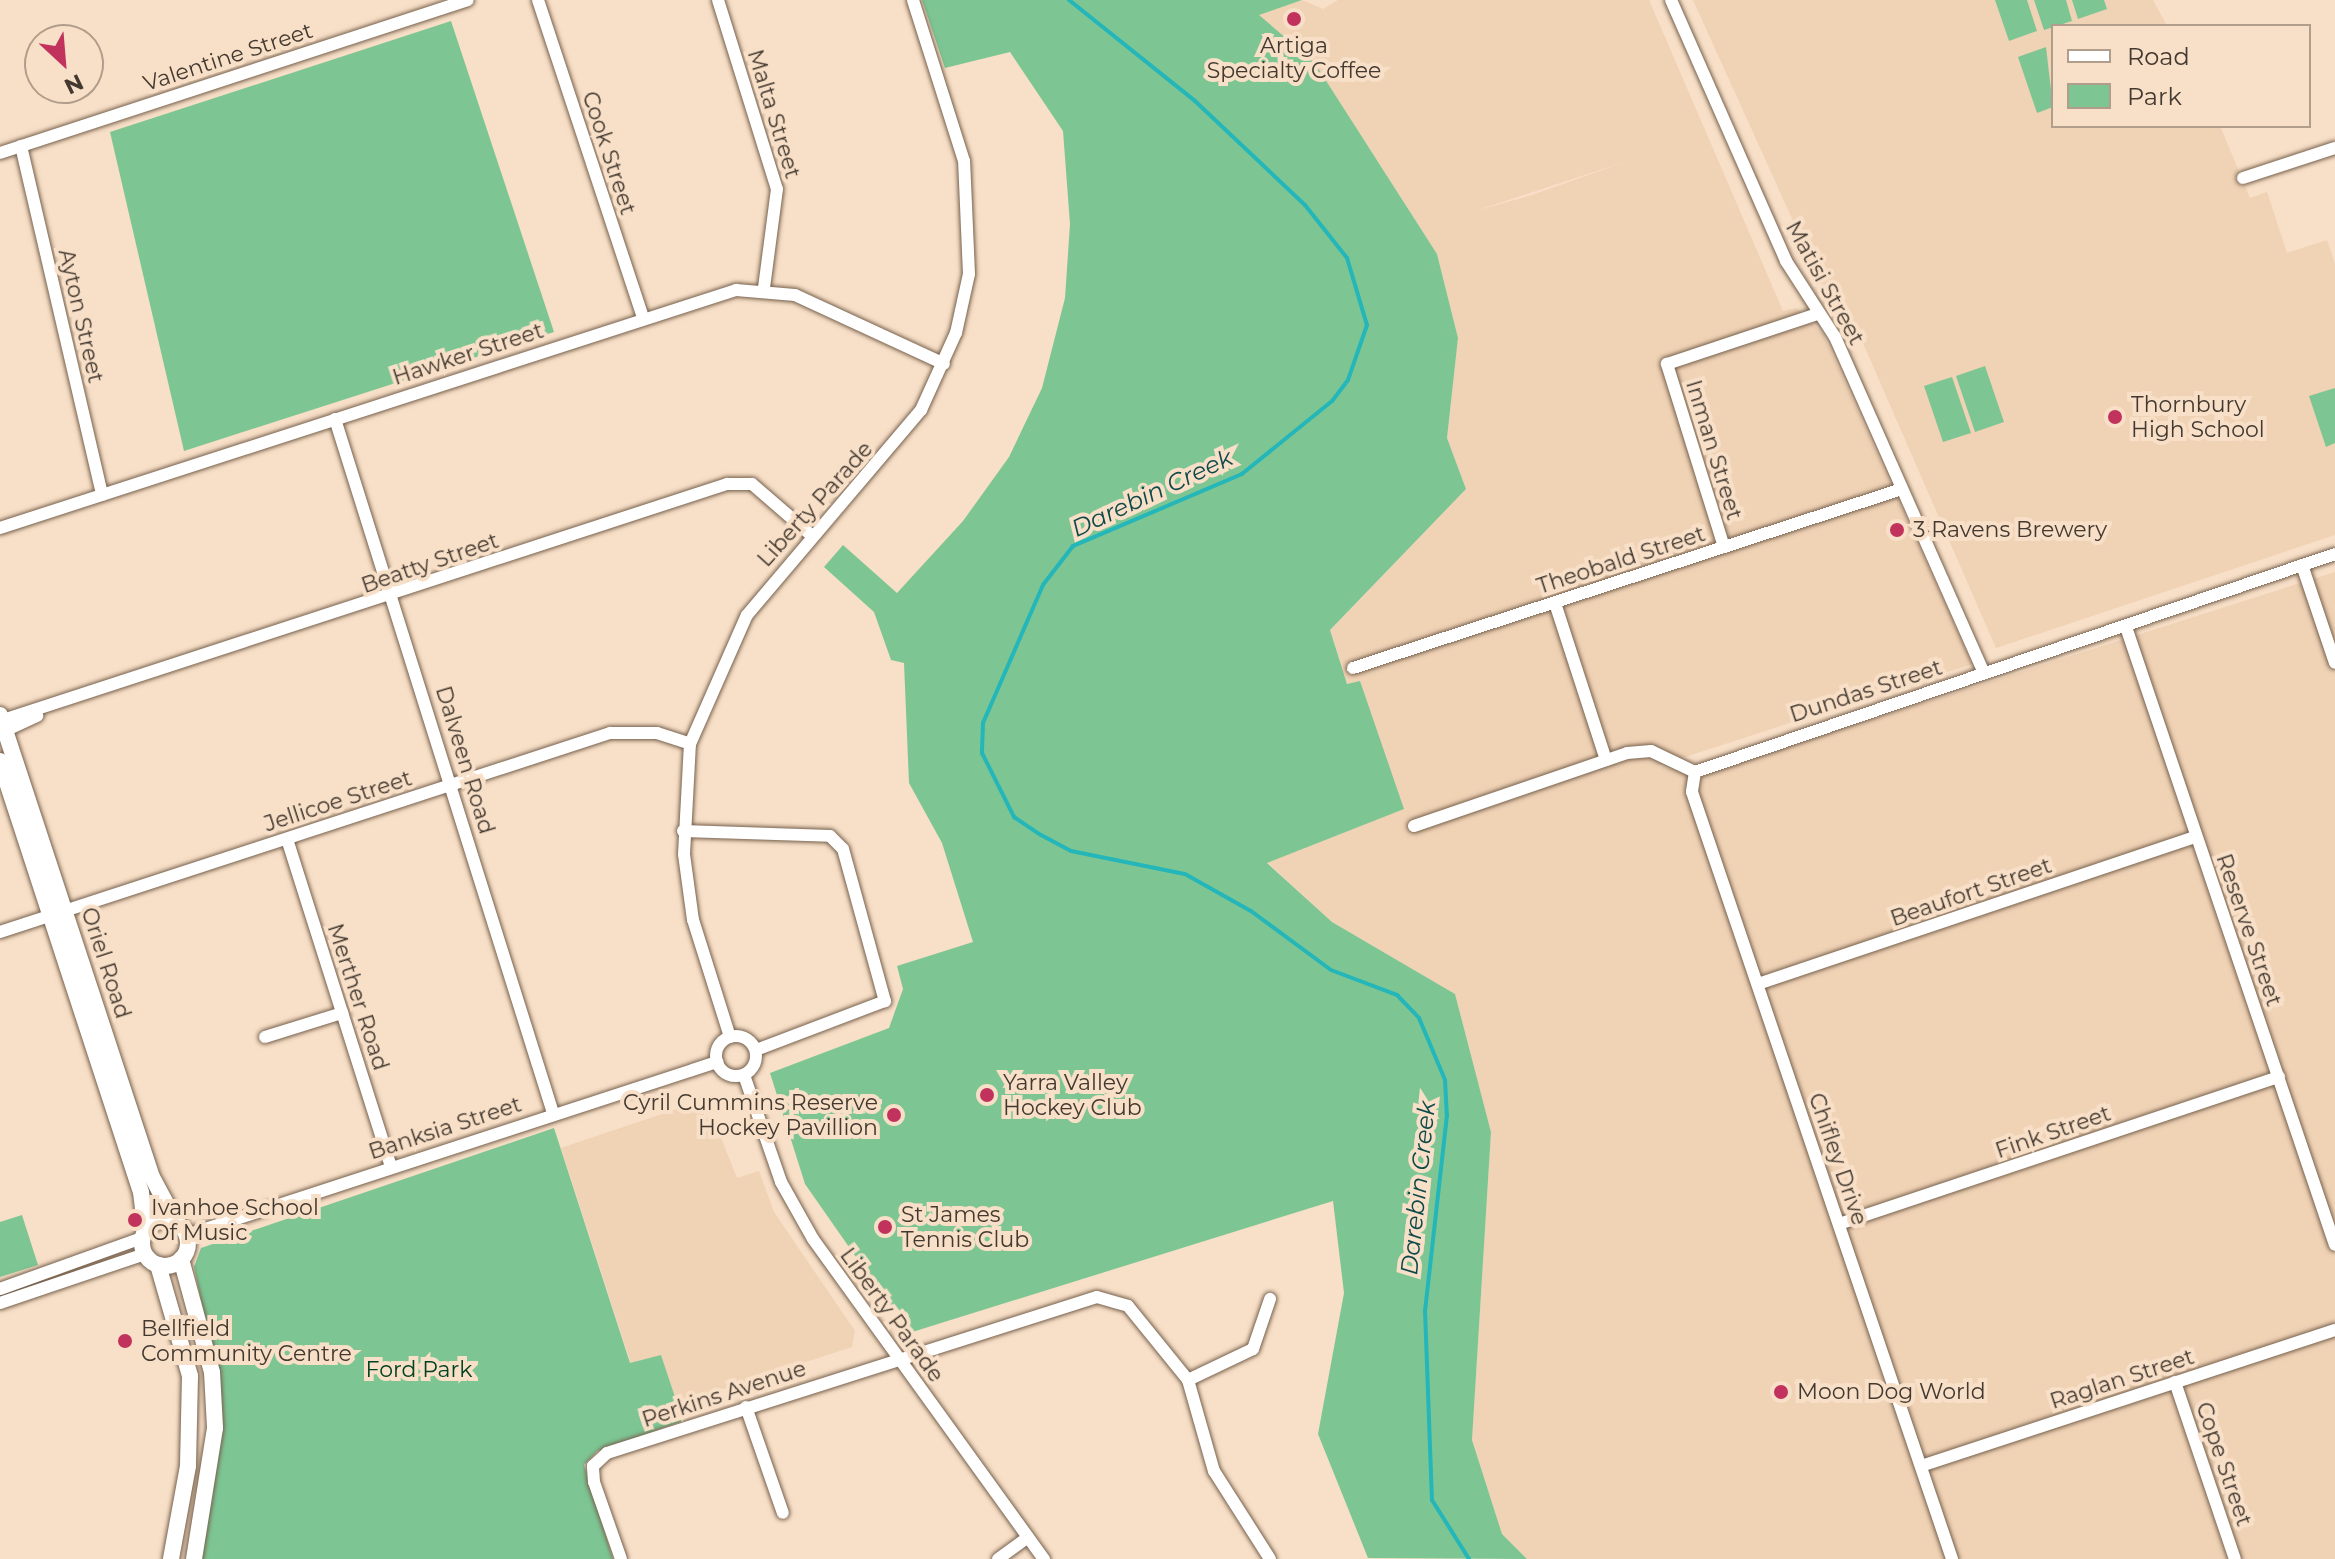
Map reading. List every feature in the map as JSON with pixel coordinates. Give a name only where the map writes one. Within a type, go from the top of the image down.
[{"type":"main road","name":"Oriel Road","points":[[1,724],[66,909],[152,1177],[182,1229]]},
{"type":"main road","name":"Oriel Road","points":[[0,761],[141,1192],[147,1247],[190,1376],[188,1466],[171,1559]]},
{"type":"main road","points":[[181,1259],[147,1247],[159,1220],[182,1229],[181,1259],[212,1372],[215,1428],[194,1559]]},
{"type":"street","name":"Valentine Street","points":[[0,153],[448,3],[468,0]]},
{"type":"street","name":"Cook Street","points":[[538,0],[643,318]]},
{"type":"street","name":"Malta Street","points":[[718,0],[777,189],[764,288]]},
{"type":"street","name":"Liberty Parade","points":[[730,1037],[693,920],[683,831],[690,744],[732,641],[811,535],[896,443],[944,364],[969,274],[968,189],[913,0]]},
{"type":"street","name":"Matisi Street","points":[[1671,0],[1773,234],[1817,314],[1835,337],[1984,673]]},
{"type":"street","name":"Ayton Street","points":[[21,146],[102,495]]},
{"type":"street","points":[[2243,178],[2335,148]]},
{"type":"street","name":"Hawker Street","points":[[0,528],[643,318],[764,288],[795,295],[944,364]]},
{"type":"street","name":"Inman Street","points":[[1724,547],[1667,364],[1817,314]]},
{"type":"street","name":"Dalveen Road","points":[[335,419],[553,1113]]},
{"type":"street","name":"Beatty Street","points":[[1,724],[744,482],[811,535]]},
{"type":"street","name":"Theobald Street","points":[[1353,668],[1902,489]]},
{"type":"street","name":"Dundas Street","points":[[1695,772],[2335,554]]},
{"type":"street","points":[[2302,565],[2335,663]]},
{"type":"street","points":[[1555,603],[1606,760]]},
{"type":"street","name":"Reserve Street","points":[[2126,627],[2335,1245]]},
{"type":"street","name":"Jellicoe Street","points":[[0,932],[610,733],[639,731],[690,744]]},
{"type":"street","points":[[1414,826],[1606,760],[1651,751],[1695,772]]},
{"type":"street","name":"Chifley Drive","points":[[1695,772],[1692,792],[1952,1559]]},
{"type":"street","points":[[683,831],[830,836],[843,849],[886,984],[885,1001],[876,1010],[756,1050],[744,1075],[725,1073],[717,1062],[730,1037],[744,1037],[756,1050]]},
{"type":"street","name":"Beaufort Street","points":[[1758,984],[2196,837]]},
{"type":"street","name":"Merther Road","points":[[287,839],[391,1166]]},
{"type":"street","points":[[265,1037],[342,1013]]},
{"type":"street","name":"Banksia Street","points":[[182,1229],[717,1062]]},
{"type":"street","name":"Liberty Parade","points":[[744,1075],[795,1209],[1044,1559]]},
{"type":"street","name":"Fink Street","points":[[1839,1224],[2279,1077]]},
{"type":"street","points":[[0,1289],[147,1247]]},
{"type":"street","points":[[0,1303],[147,1247]]},
{"type":"street","points":[[15,1283],[20,1297]]},
{"type":"street","name":"Perkins Avenue","points":[[621,1559],[598,1496],[593,1466],[607,1453],[746,1407],[1097,1297],[1128,1306],[1188,1380]]},
{"type":"street","points":[[1270,1299],[1253,1349],[1188,1380],[1214,1471],[1270,1559]]},
{"type":"street","name":"Raglan Street","points":[[1921,1466],[2335,1330]]},
{"type":"street","name":"Cope Street","points":[[2175,1382],[2235,1559]]},
{"type":"street","points":[[746,1407],[783,1513]]},
{"type":"street","points":[[998,1559],[1028,1537]]},
{"type":"shaded area","points":[[1302,0],[1323,9],[1338,0],[1649,0],[1783,311],[1796,308],[1823,334],[1972,664],[1657,766],[1698,775],[2335,572],[2335,1559],[1527,1559],[1502,1534],[1472,1440],[1491,1132],[1455,994],[1332,922],[1267,862],[1279,853],[1361,687],[1347,684],[1330,630],[1466,489],[1447,438],[1458,338],[1437,254],[1369,148],[1258,15]],"holes":[[[1622,163],[1532,195],[1475,211]]]},
{"type":"shaded area","name":"Thornbury High School","points":[[1693,0],[2153,0],[2166,24],[2051,24],[2051,128],[2221,128],[2250,198],[2267,192],[2287,253],[2327,240],[2335,264],[2335,535],[1996,648],[1842,295],[1828,298]]},
{"type":"shaded area","points":[[692,1104],[716,1125],[737,1178],[759,1171],[774,1212],[855,1331],[852,1347],[677,1404],[661,1356],[631,1364],[561,1148]]},
{"type":"green space","points":[[922,0],[1302,0],[1259,15],[1314,62],[1437,254],[1458,338],[1447,438],[1466,489],[1330,630],[1347,684],[1360,681],[1404,809],[1267,863],[1332,922],[1455,994],[1491,1132],[1472,1440],[1502,1534],[1527,1559],[1368,1558],[1318,1434],[1344,1293],[1333,1201],[909,1333],[805,1184],[770,1073],[889,1028],[903,989],[897,966],[973,942],[942,843],[909,783],[904,663],[891,660],[874,612],[824,567],[843,545],[897,593],[963,521],[1009,457],[1042,388],[1065,298],[1070,224],[1063,131],[1010,52],[945,68]]},
{"type":"green space","points":[[1995,0],[2027,0],[2037,31],[2009,41]]},
{"type":"green space","points":[[2034,0],[2066,0],[2072,21],[2051,24],[2051,28],[2044,30]]},
{"type":"green space","points":[[2072,0],[2104,0],[2107,9],[2078,19]]},
{"type":"green space","points":[[451,21],[554,332],[184,451],[110,132]]},
{"type":"green space","points":[[2046,47],[2051,108],[2037,113],[2018,57]]},
{"type":"green space","points":[[1985,366],[2004,422],[1975,432],[1956,376]]},
{"type":"green space","points":[[1952,377],[1971,433],[1943,442],[1924,386]]},
{"type":"green space","points":[[2335,388],[2335,443],[2326,447],[2309,396]]},
{"type":"green space","name":"Ford Park","points":[[554,1128],[630,1363],[661,1355],[683,1421],[597,1451],[584,1465],[613,1559],[200,1559],[215,1366],[194,1267],[201,1248]]},
{"type":"green space","points":[[22,1215],[38,1265],[0,1277],[0,1222]]},
{"type":"waterway","name":"Darebin Creek","points":[[1069,0],[1195,101],[1305,205],[1347,258],[1367,325],[1348,380],[1332,401],[1242,474],[1073,546],[1043,585],[983,723],[982,753],[1014,817],[1041,835],[1071,851],[1185,874],[1251,911],[1331,970],[1397,995],[1419,1018],[1445,1080],[1447,1115],[1425,1310],[1432,1500],[1469,1559]]},
{"type":"place","name":"Artiga Specialty Coffee","points":[[1294,19]]},
{"type":"place","name":"Thornbury High School","points":[[2115,417]]},
{"type":"place","name":"3 Ravens Brewery","points":[[1897,530]]},
{"type":"place","name":"Yarra Valley Hockey Club","points":[[987,1095]]},
{"type":"place","name":"Cyril Cummins Reserve Hockey Pavillion","points":[[894,1115]]},
{"type":"place","name":"Ivanhoe School Of Music","points":[[135,1220]]},
{"type":"place","name":"St James Tennis Club","points":[[885,1227]]},
{"type":"place","name":"Bellfield Community Centre","points":[[125,1341]]},
{"type":"place","name":"Moon Dog World","points":[[1781,1392]]}]
